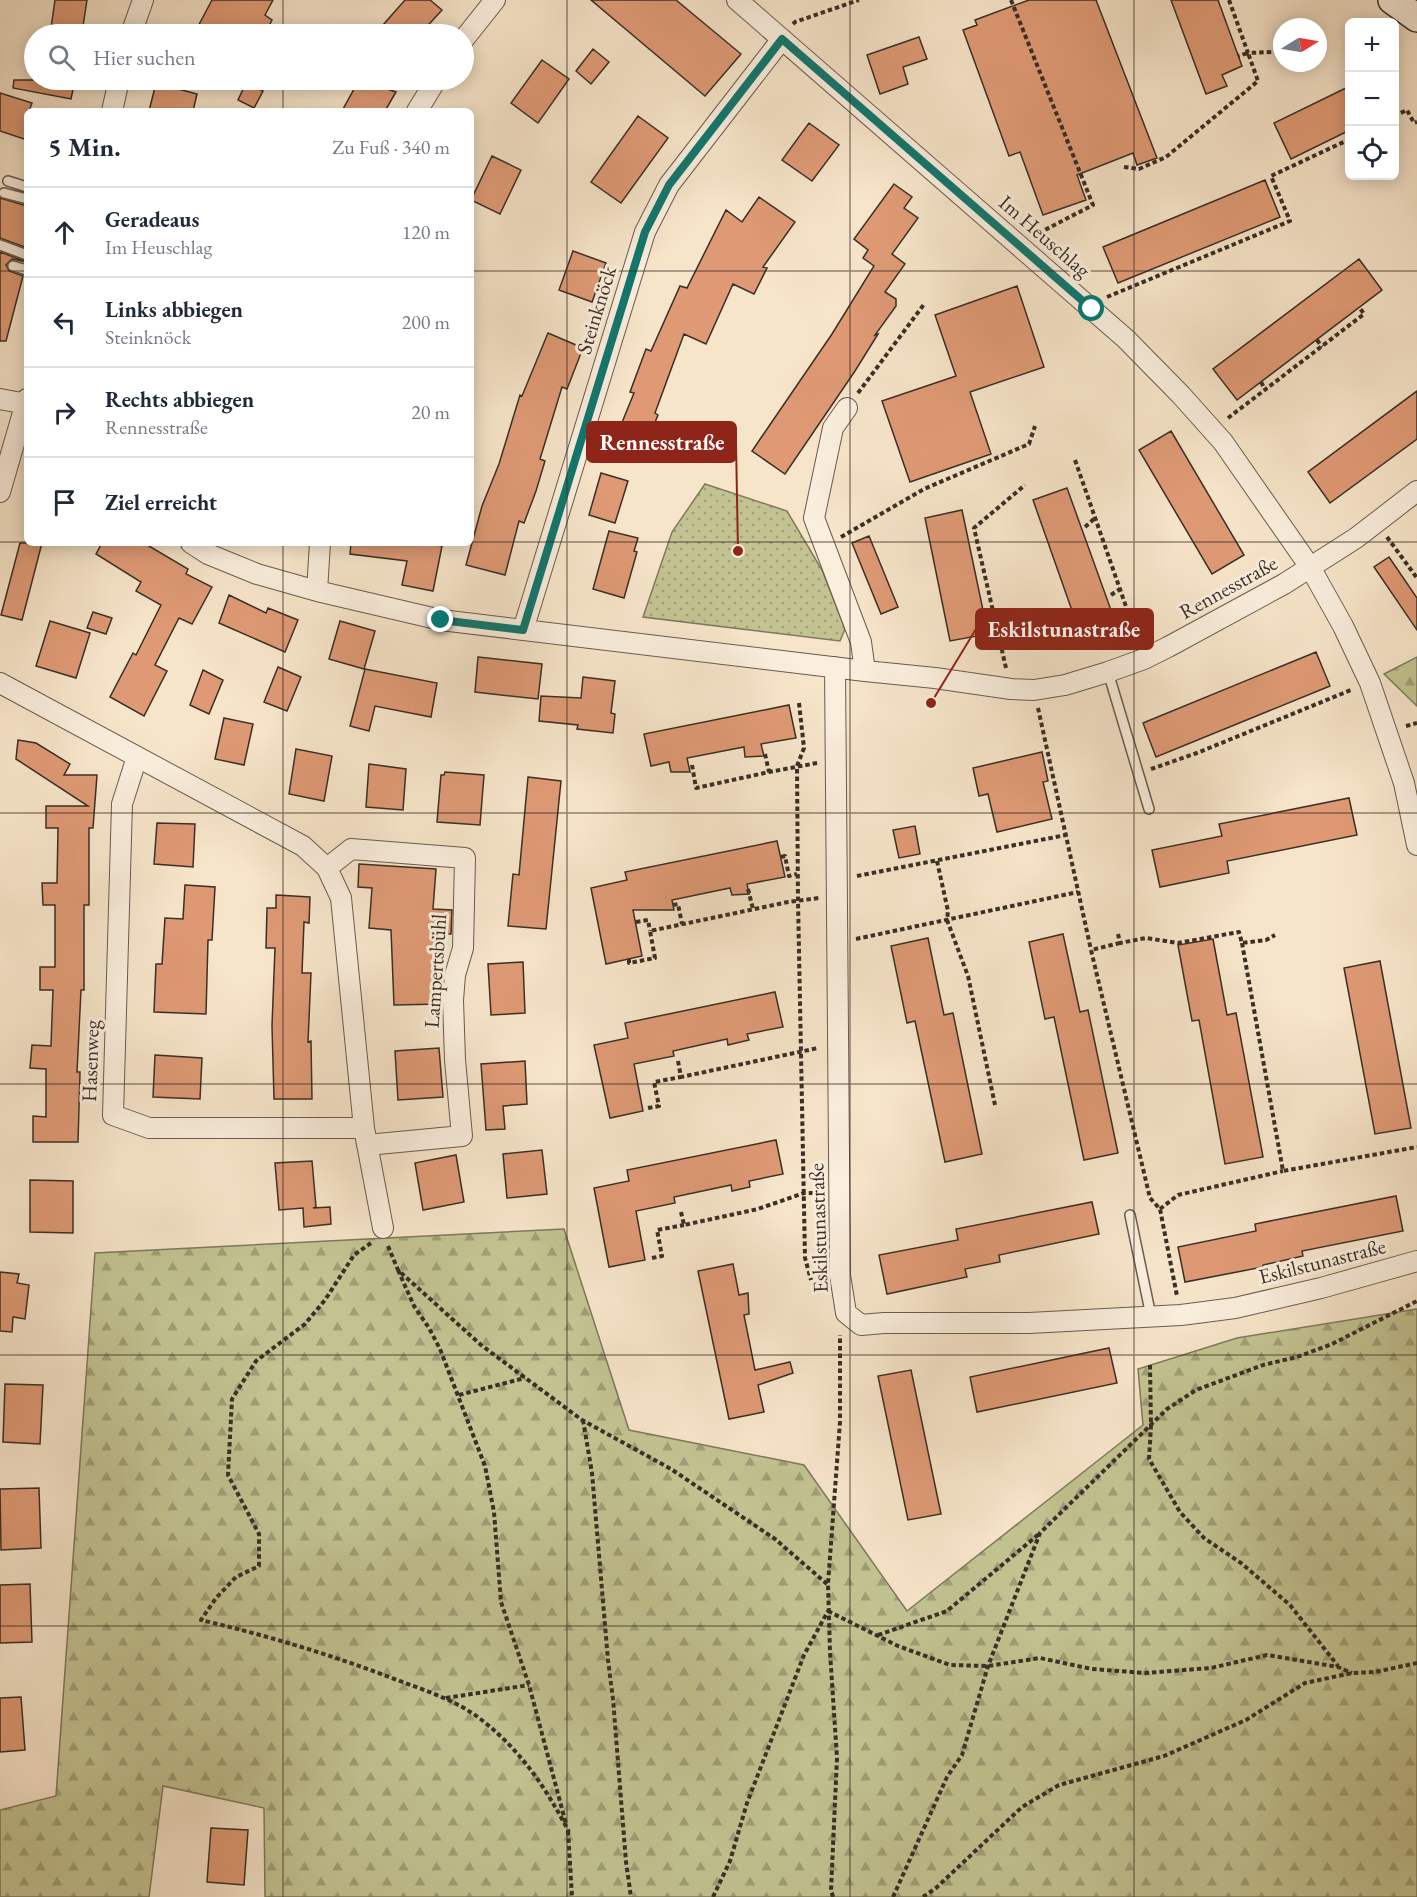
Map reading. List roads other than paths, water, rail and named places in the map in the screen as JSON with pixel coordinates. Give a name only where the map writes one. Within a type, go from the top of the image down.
[{"type":"street","points":[[135,24],[143,0]]},
{"type":"street","points":[[474,26],[495,0]]},
{"type":"street","name":"Im Heuschlag","points":[[737,0],[1139,352],[1213,430],[1310,567]]},
{"type":"street","name":"Steinknöck","points":[[523,630],[645,232],[669,185],[782,39]]},
{"type":"street","points":[[113,108],[117,90]]},
{"type":"street","points":[[419,108],[430,90]]},
{"type":"street","points":[[0,399],[24,402]]},
{"type":"street","points":[[847,408],[833,428],[814,518],[861,642],[865,671]]},
{"type":"street","points":[[0,492],[24,412]]},
{"type":"street","name":"Rennesstraße","points":[[196,546],[208,554],[257,574],[317,591],[441,620],[1034,690],[1065,685],[1144,659],[1230,615],[1356,538],[1417,491]]},
{"type":"street","points":[[317,591],[320,546]]},
{"type":"street","points":[[1310,567],[1343,626],[1370,683],[1404,783],[1417,845]]},
{"type":"street","name":"Eskilstunastraße","points":[[835,667],[840,1275],[846,1313],[861,1325],[1029,1323],[1181,1315],[1235,1308],[1321,1288],[1417,1261]]},
{"type":"street","points":[[0,683],[303,846],[327,868],[341,898],[365,1137],[384,1232]]},
{"type":"street","name":"Hasenweg","points":[[137,757],[122,804],[113,1114],[149,1128],[365,1137]]},
{"type":"street","name":"Lampertsbühl","points":[[327,868],[351,849],[465,858],[463,948],[455,975],[453,1000],[455,1060],[462,1136],[365,1137]]},
{"type":"lane","points":[[8,181],[24,186]]},
{"type":"lane","points":[[4,193],[24,198]]},
{"type":"lane","points":[[0,245],[24,254]]},
{"type":"lane","points":[[13,266],[24,269]]},
{"type":"lane","points":[[1108,672],[1149,809]]},
{"type":"lane","points":[[1131,1215],[1151,1316]]},
{"type":"place","name":"Rennesstraße","points":[[738,551]]},
{"type":"place","name":"Eskilstunastraße","points":[[931,703]]}]
